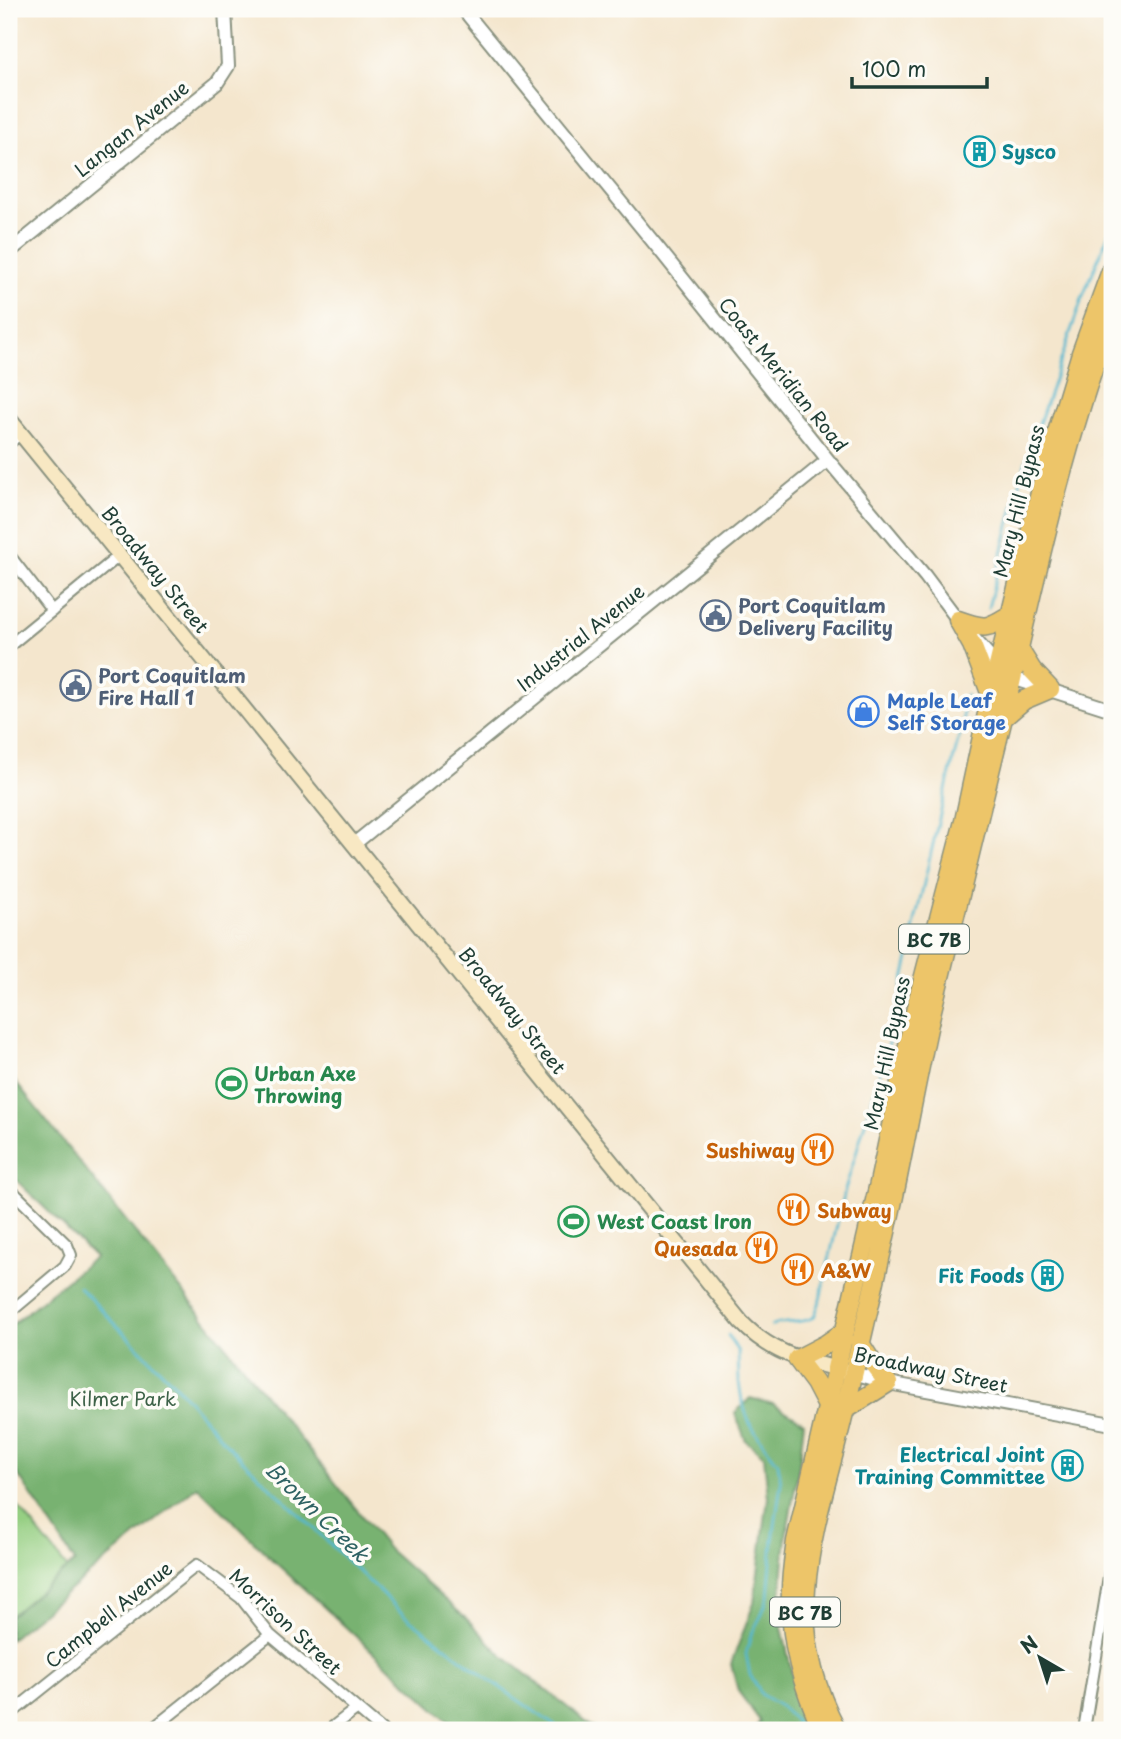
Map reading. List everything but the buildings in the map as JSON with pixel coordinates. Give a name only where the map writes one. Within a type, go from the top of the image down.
[{"type":"highway","name":"Mary Hill Bypass","points":[[823,1730],[814,1712],[795,1649],[791,1590],[796,1541],[836,1408],[854,1373],[932,1011],[1003,718],[1012,614],[1032,523],[1058,426],[1112,268]]},
{"type":"highway","name":"Mary Hill Bypass","points":[[837,1730],[826,1709],[813,1667],[805,1619],[808,1563],[836,1408],[835,1368],[879,1183],[916,1007],[964,821],[991,695],[1019,649],[1071,438],[1112,316]]},
{"type":"highway","points":[[958,620],[978,627],[990,627],[1012,614]]},
{"type":"highway","points":[[958,620],[972,645],[991,695]]},
{"type":"highway","points":[[1003,718],[1024,700],[1050,689],[1032,670],[1019,649]]},
{"type":"highway","points":[[845,1331],[797,1359],[836,1408],[888,1384],[860,1343]]},
{"type":"main road","name":"Broadway Street","points":[[9,418],[741,1322],[766,1344],[797,1359],[854,1373]]},
{"type":"street","name":"Langan Avenue","points":[[9,252],[217,82],[228,66],[225,9]]},
{"type":"street","name":"Coast Meridian Road","points":[[463,9],[958,620],[1005,672]]},
{"type":"street","points":[[9,443],[20,433]]},
{"type":"street","name":"Industrial Avenue","points":[[354,844],[828,460]]},
{"type":"street","points":[[9,555],[52,611]]},
{"type":"street","points":[[9,646],[120,555]]},
{"type":"street","points":[[1005,672],[1112,709]]},
{"type":"street","points":[[9,1188],[66,1245],[71,1255],[61,1270],[9,1313]]},
{"type":"street","name":"Broadway Street","points":[[854,1373],[888,1384],[1112,1423]]},
{"type":"street","points":[[1084,1730],[1112,1559]]},
{"type":"street","name":"Morrison Street","points":[[197,1565],[241,1598],[270,1634],[382,1730]]},
{"type":"street","name":"Campbell Avenue","points":[[9,1715],[197,1565]]},
{"type":"street","points":[[151,1730],[270,1634]]},
{"type":"street","points":[[329,1730],[356,1709]]},
{"type":"green space","name":"Kilmer Park","points":[[9,1074],[389,1550],[469,1621],[502,1655],[596,1730],[458,1730],[278,1565],[197,1486],[9,1640],[9,1617],[75,1562],[9,1461],[9,1327],[95,1257],[9,1173]]},
{"type":"green space","points":[[750,1398],[773,1404],[804,1422],[786,1537],[779,1614],[795,1687],[813,1730],[754,1730],[760,1721],[738,1691],[731,1664],[754,1603],[768,1498],[764,1456],[746,1441],[735,1413]]},
{"type":"green space","points":[[9,1495],[73,1575],[15,1622],[9,1615]]},
{"type":"waterway","points":[[988,608],[1024,467],[1083,296],[1112,226]]},
{"type":"waterway","points":[[771,1326],[814,1317],[819,1304],[845,1190],[891,1036],[910,943],[962,726],[966,695]]},
{"type":"waterway","name":"Brown Creek","points":[[79,1287],[180,1390],[227,1445],[404,1615],[561,1730]]},
{"type":"waterway","points":[[728,1335],[738,1352],[739,1382],[749,1422],[778,1463],[781,1483],[768,1597],[751,1635],[746,1654],[750,1675],[762,1695],[780,1706],[800,1730]]},
{"type":"place","name":"Sysco","points":[[979,151]]},
{"type":"place","name":"Port Coquitlam Delivery Facility","points":[[715,616]]},
{"type":"place","name":"Port Coquitlam Fire Hall 1","points":[[75,686]]},
{"type":"place","name":"Maple Leaf Self Storage","points":[[864,711]]},
{"type":"place","name":"Urban Axe Throwing","points":[[231,1084]]},
{"type":"place","name":"Sushiway","points":[[818,1150]]},
{"type":"place","name":"Subway","points":[[794,1210]]},
{"type":"place","name":"West Coast Iron","points":[[574,1221]]},
{"type":"place","name":"Quesada","points":[[761,1248]]},
{"type":"place","name":"A&W","points":[[798,1270]]},
{"type":"place","name":"Fit Foods","points":[[1047,1275]]},
{"type":"place","name":"Electrical Joint Training Committee","points":[[1068,1465]]}]
